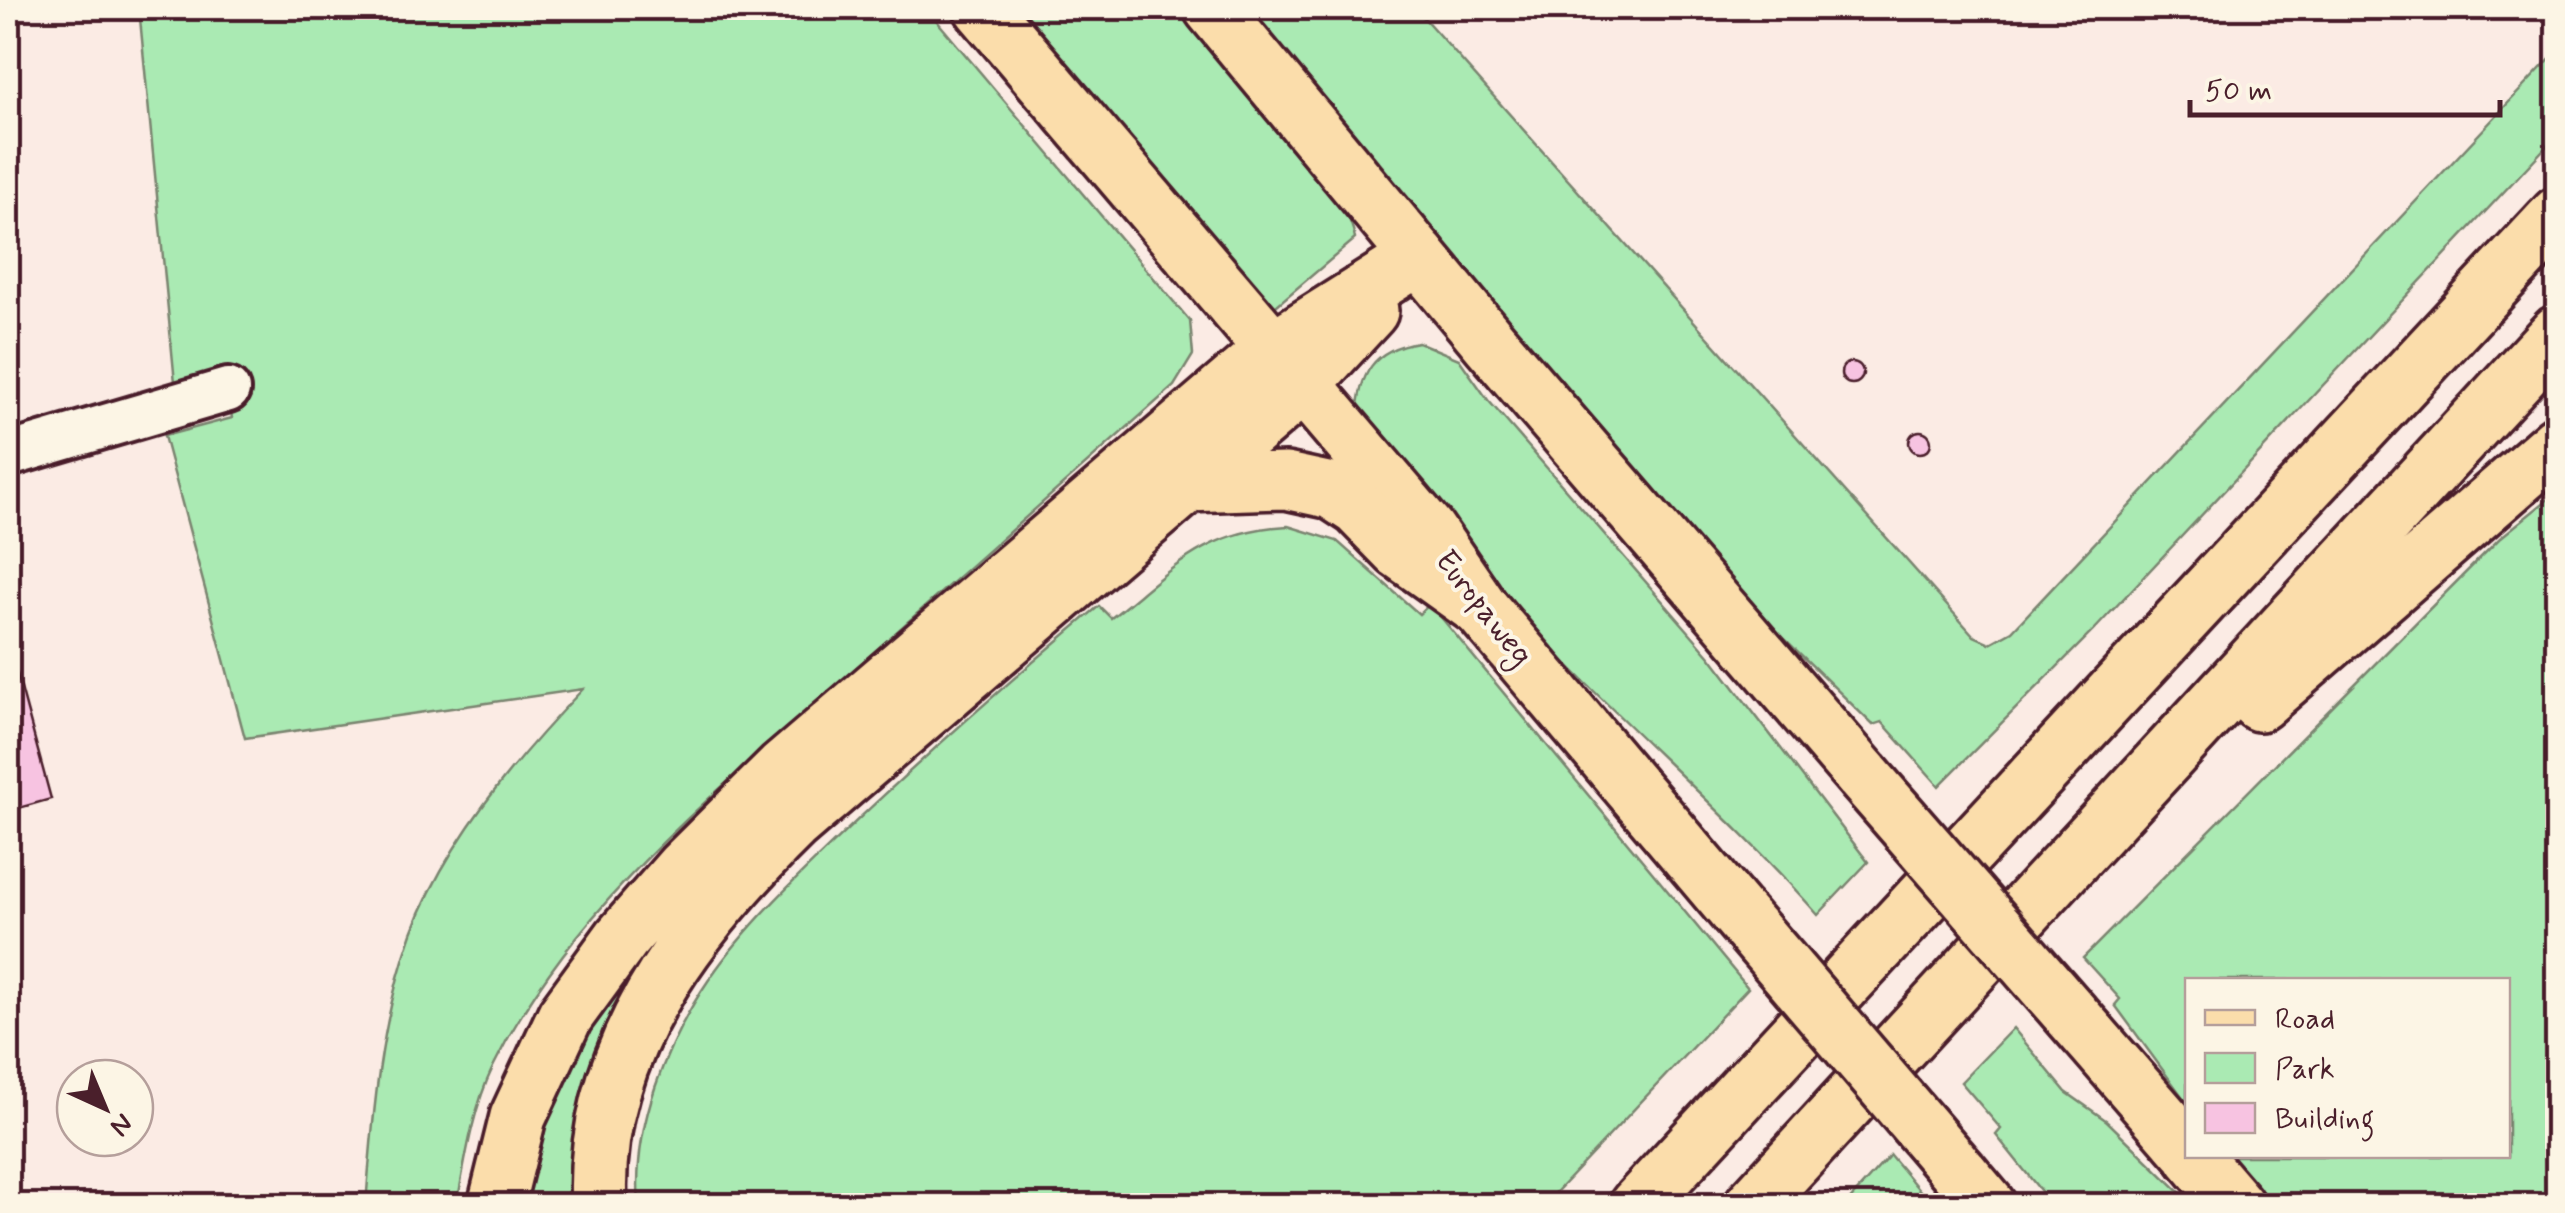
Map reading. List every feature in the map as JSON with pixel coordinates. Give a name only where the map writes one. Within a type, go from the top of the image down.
[{"type":"main road","name":"Europaweg","points":[[982,8],[1427,530],[1480,609],[1974,1189]]},
{"type":"main road","points":[[1212,8],[1862,776],[2185,1145]]},
{"type":"main road","points":[[1637,1206],[2558,215]]},
{"type":"main road","points":[[496,1206],[518,1117],[565,1016],[622,938],[683,868],[782,770],[1419,257]]},
{"type":"main road","points":[[1752,1206],[2558,333]]},
{"type":"main road","points":[[598,1206],[601,1130],[632,1033],[663,976],[728,888],[792,826],[1185,484],[1287,367]]},
{"type":"main road","points":[[2048,888],[2558,442]]},
{"type":"main road","points":[[1185,484],[1286,480],[1332,491],[1358,508],[1400,551],[1480,609]]},
{"type":"main road","points":[[1598,1206],[1756,1077]]},
{"type":"main road","points":[[2196,1158],[2236,1206]]},
{"type":"street","points":[[8,455],[228,390]]},
{"type":"green space","points":[[139,8],[926,8],[1190,321],[1193,355],[1174,386],[742,768],[602,906],[524,1010],[493,1067],[475,1117],[457,1205],[366,1205],[375,1102],[392,1000],[412,933],[443,866],[509,772],[583,689],[245,738],[164,436],[232,418],[226,380],[176,393]]},
{"type":"green space","points":[[1009,8],[1178,8],[1307,152],[1347,214],[1355,239],[1263,317]]},
{"type":"green space","points":[[1230,8],[1415,8],[1974,636],[1990,643],[2012,631],[2557,51],[2557,135],[2095,629],[1939,786],[1882,722],[1873,725],[1748,603]]},
{"type":"green space","points":[[1418,342],[1459,359],[1488,400],[1710,656],[1868,862],[1818,915],[1528,623],[1357,418],[1361,389],[1371,366],[1390,351]]},
{"type":"green space","points":[[2557,492],[2557,1205],[2264,1205],[2229,1158],[2510,1158],[2510,978],[2185,978],[2185,1100],[2115,1005],[2120,999],[2083,958],[2500,538]]},
{"type":"green space","points":[[1288,526],[1337,541],[1419,614],[1430,604],[1748,988],[1544,1205],[639,1206],[641,1146],[666,1058],[710,978],[776,900],[910,771],[1099,606],[1111,618],[1172,568],[1212,544],[1259,529]]},
{"type":"green space","points":[[635,972],[592,1059],[575,1179],[577,1205],[521,1206],[538,1138],[561,1080],[592,1027]]},
{"type":"green space","points":[[2013,1028],[2066,1092],[2107,1121],[2193,1205],[2052,1205],[1996,1135],[2001,1129],[1961,1082]]},
{"type":"green space","points":[[1890,1155],[1932,1205],[1845,1205]]},
{"type":"building","points":[[1852,362],[1863,373],[1852,384],[1841,373]]},
{"type":"building","points":[[1920,431],[1928,434],[1928,450],[1920,453],[1912,450],[1909,442],[1912,434]]},
{"type":"building","points":[[8,640],[51,799],[8,811]]}]
